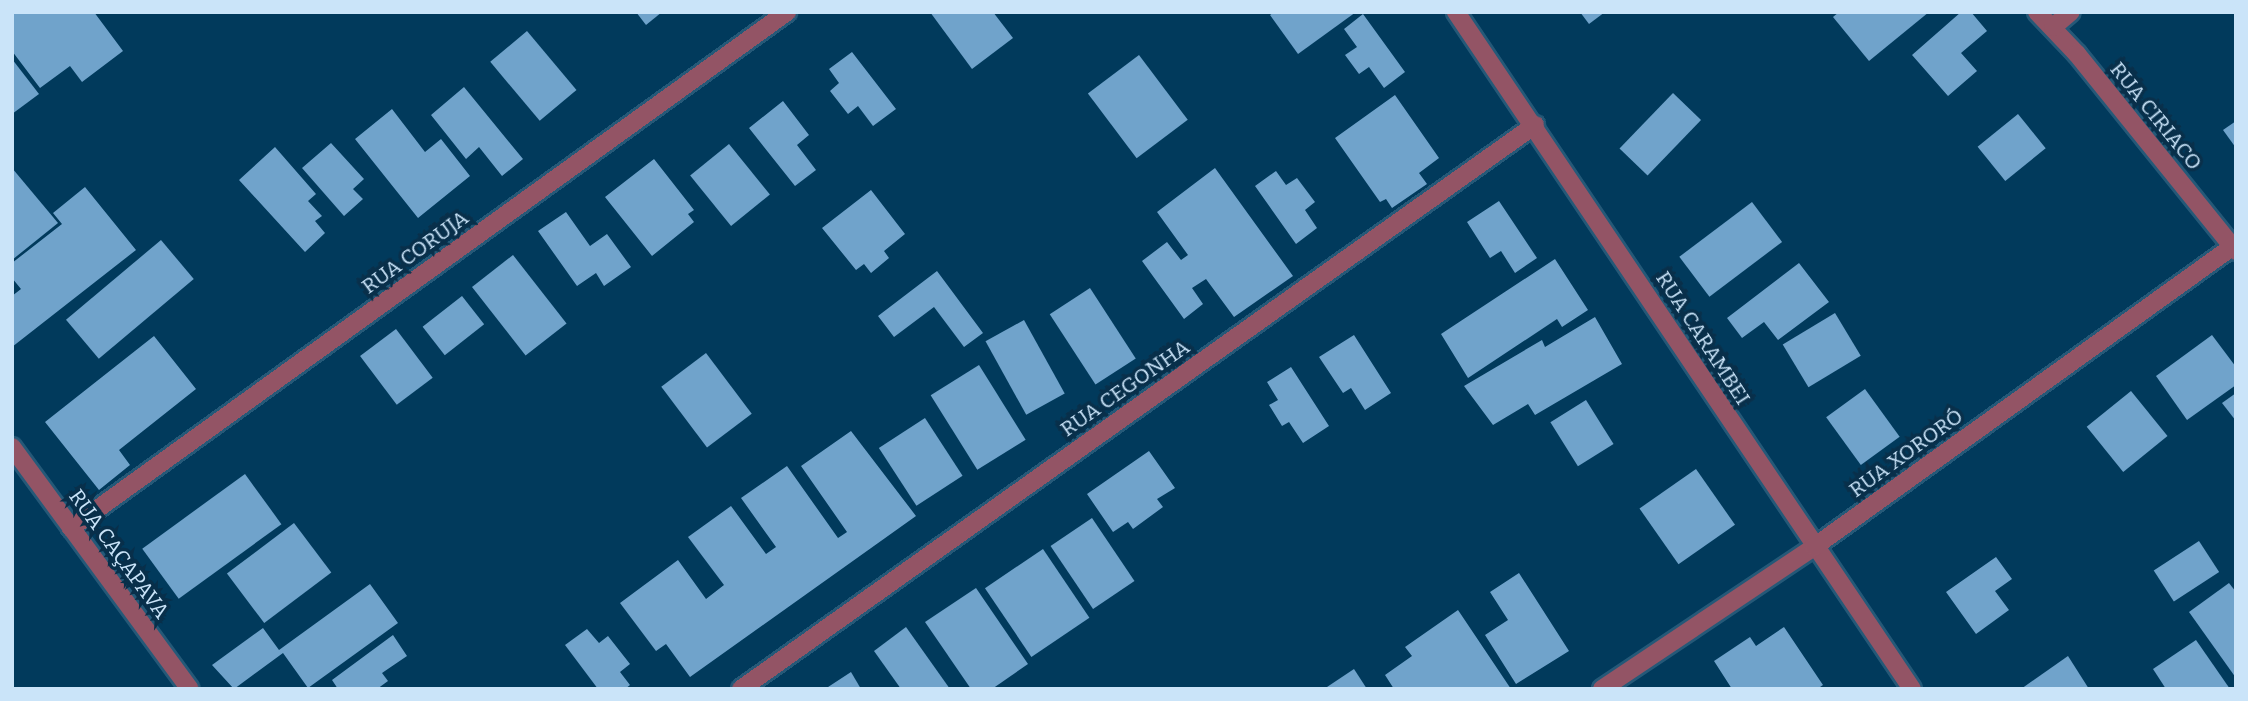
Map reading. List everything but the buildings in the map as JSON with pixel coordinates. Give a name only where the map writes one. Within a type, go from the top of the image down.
[{"type":"street","name":"RUA CORUJA","points":[[71,528],[787,12]]},
{"type":"street","name":"RUA CARAMBEI","points":[[1456,12],[1535,125],[1814,547],[1912,689]]},
{"type":"street","name":"RUA CIRIACO","points":[[2037,12],[2053,27],[2234,249]]},
{"type":"street","points":[[2053,27],[2071,12]]},
{"type":"street","name":"RUA CEGONHA","points":[[741,689],[1535,125]]},
{"type":"street","name":"RUA XORORÓ","points":[[1602,689],[1814,547],[2234,249]]},
{"type":"street","name":"RUA CAÇAPAVA","points":[[12,447],[190,689]]}]
